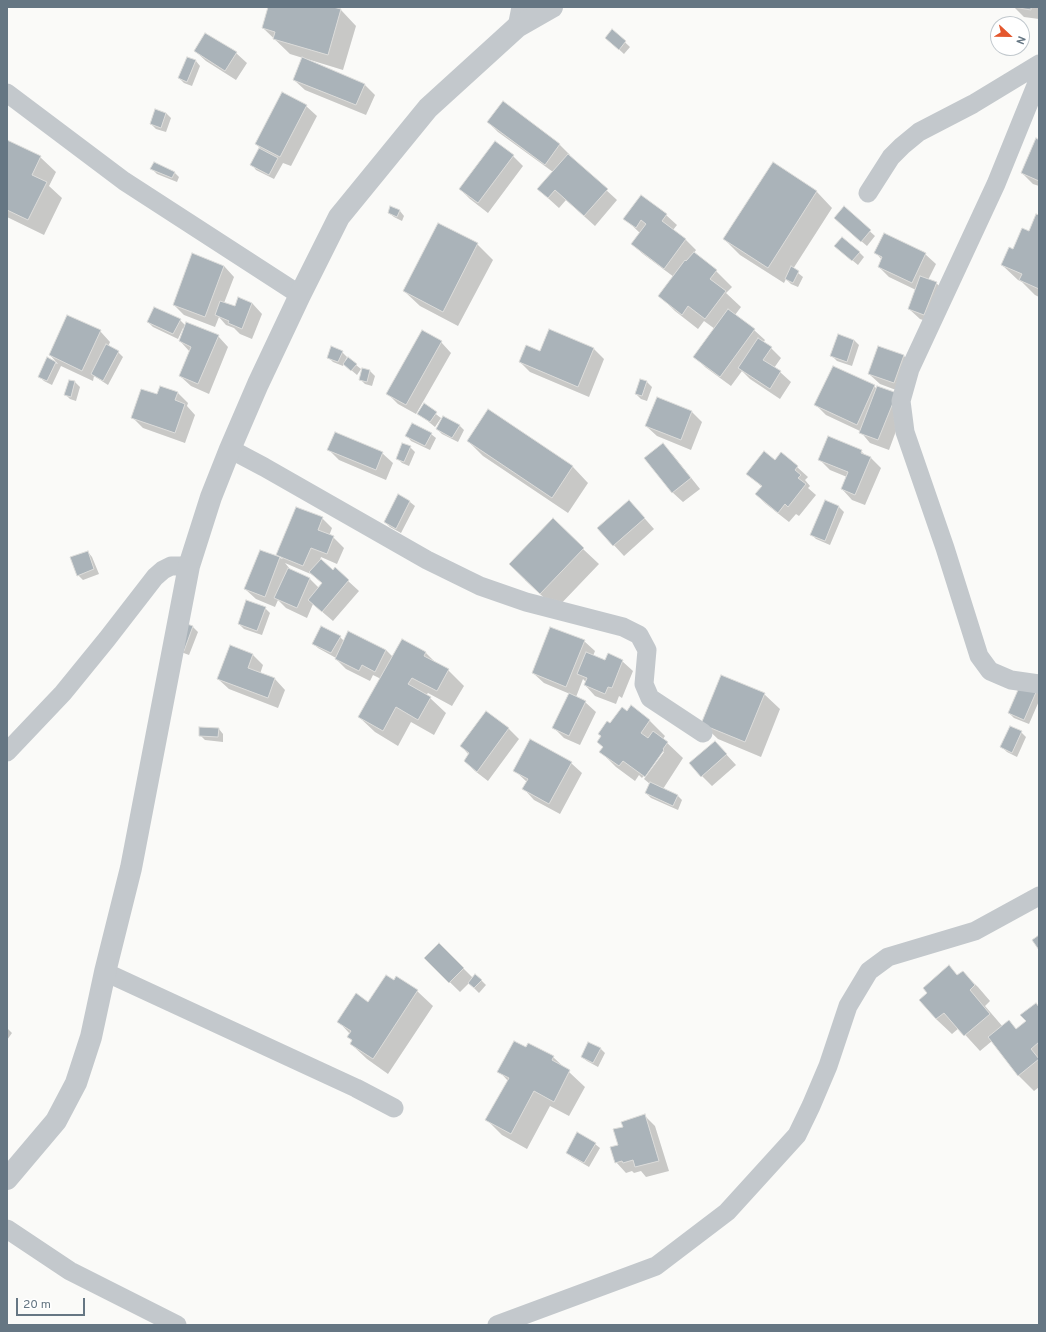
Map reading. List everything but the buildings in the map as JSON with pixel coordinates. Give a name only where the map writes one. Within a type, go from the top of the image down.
[{"type":"street","points":[[7,1179],[56,1121],[76,1082],[91,1037],[105,972],[131,868],[189,566],[211,497],[258,384],[300,294],[339,217],[423,114],[519,17],[552,7]]},
{"type":"street","points":[[868,194],[891,158],[902,146],[919,132],[974,104],[1039,64]]},
{"type":"street","points":[[1039,78],[996,184],[910,369],[901,401],[905,432],[945,548],[979,656],[990,671],[1011,680],[1039,684]]},
{"type":"street","points":[[7,93],[124,181],[300,294]]},
{"type":"street","points":[[230,449],[427,560],[480,586],[526,602],[623,627],[639,635],[647,650],[644,684],[650,698],[703,733]]},
{"type":"street","points":[[7,752],[63,693],[155,577],[163,570],[171,566],[189,566]]},
{"type":"street","points":[[497,1325],[656,1266],[727,1212],[797,1135],[828,1066],[848,1006],[868,972],[888,957],[975,931],[1039,896]]},
{"type":"street","points":[[105,972],[356,1088],[394,1108]]},
{"type":"street","points":[[7,1230],[70,1270],[177,1325]]}]
